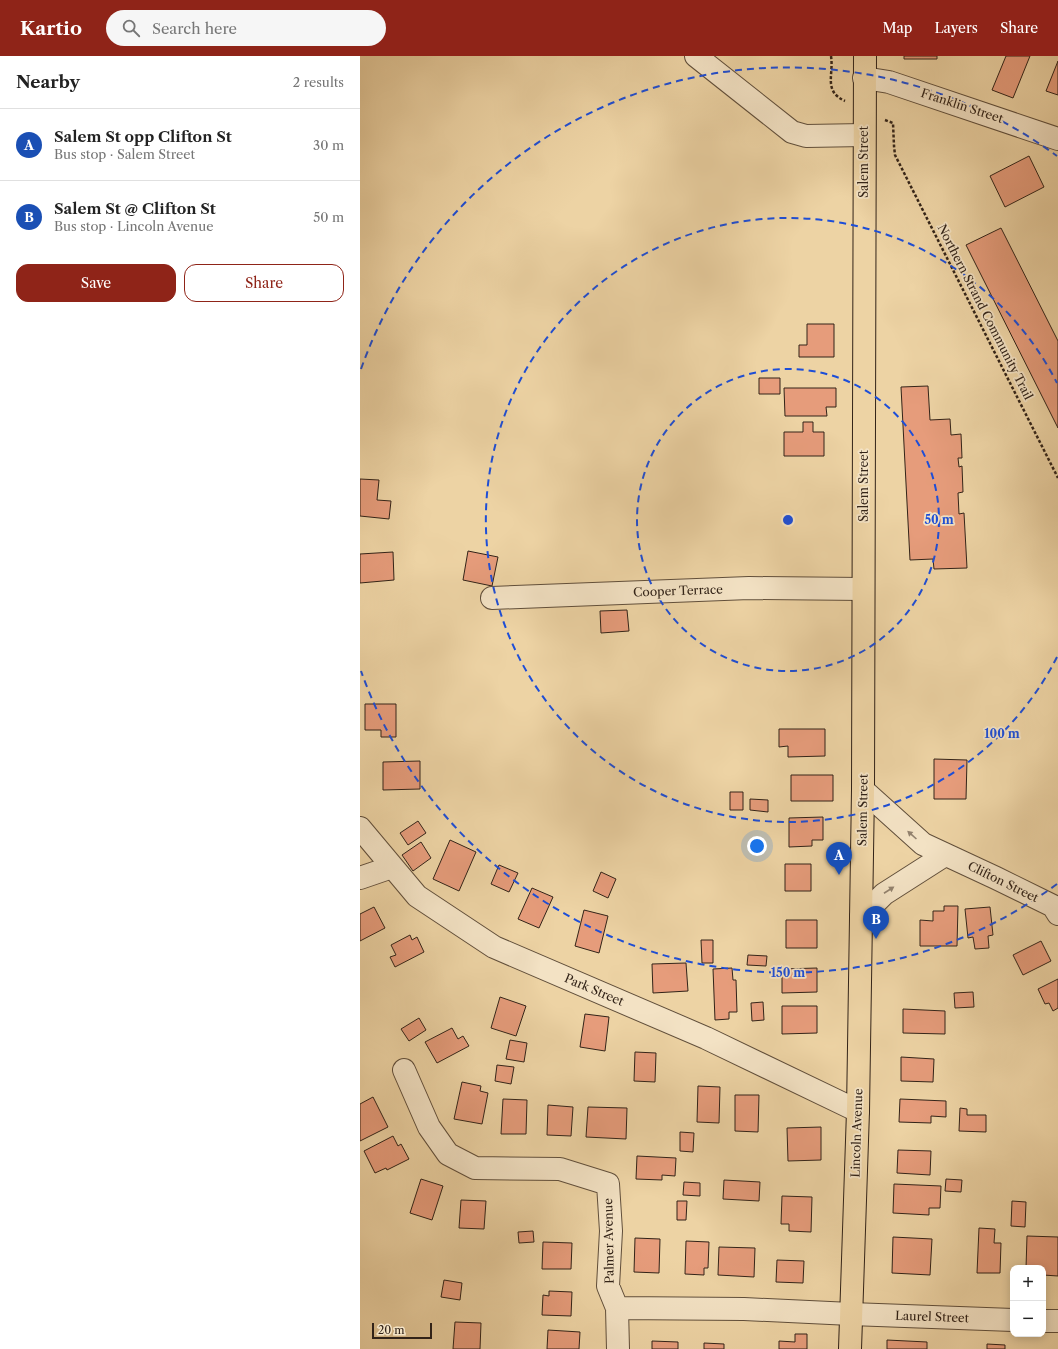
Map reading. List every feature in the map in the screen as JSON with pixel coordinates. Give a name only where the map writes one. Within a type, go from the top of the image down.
[{"type":"main road","name":"Salem Street","points":[[861,917],[863,790],[865,56]]},
{"type":"main road","name":"Lincoln Avenue","points":[[850,1349],[858,1111],[861,917]]},
{"type":"street","points":[[696,56],[792,132],[806,136],[864,135]]},
{"type":"street","name":"Franklin Street","points":[[864,78],[881,79],[1058,139]]},
{"type":"street","name":"Cooper Terrace","points":[[492,598],[749,588],[863,589]]},
{"type":"street","name":"Clifton Street","points":[[863,790],[923,844],[1053,906],[1058,914]]},
{"type":"street","name":"Park Street","points":[[360,828],[417,896],[494,947],[706,1038],[858,1111]]},
{"type":"street","points":[[861,917],[884,894],[945,855]]},
{"type":"street","points":[[360,878],[392,867]]},
{"type":"street","name":"Palmer Avenue","points":[[404,1070],[429,1127],[448,1154],[476,1168],[560,1169],[608,1184],[611,1231],[608,1286],[617,1308]]},
{"type":"street","points":[[618,1349],[617,1308],[744,1308],[852,1314]]},
{"type":"street","name":"Laurel Street","points":[[852,1314],[1010,1320]]},
{"type":"street","points":[[1046,1320],[1058,1321]]},
{"type":"path","name":"Northern Strand Community Trail","points":[[896,155],[1058,478]]},
{"type":"building","points":[[904,56],[937,56],[937,59],[904,59]]},
{"type":"building","points":[[1006,56],[1030,56],[1013,98],[992,90]]},
{"type":"building","points":[[1058,61],[1058,95],[1046,91]]},
{"type":"building","points":[[1029,156],[1044,187],[1005,207],[990,176]]},
{"type":"building","points":[[1001,228],[1058,341],[1058,428],[966,245]]},
{"type":"building","points":[[807,324],[834,324],[834,357],[799,357],[799,345],[807,345]]},
{"type":"building","points":[[759,378],[780,378],[780,394],[759,394]]},
{"type":"building","points":[[928,386],[930,420],[950,419],[951,435],[961,434],[962,458],[958,458],[959,467],[962,466],[963,492],[958,493],[959,514],[964,513],[967,568],[934,569],[933,559],[910,560],[901,387]]},
{"type":"building","points":[[784,388],[836,388],[836,407],[826,407],[827,416],[785,416]]},
{"type":"building","points":[[803,422],[813,422],[813,432],[824,432],[824,456],[784,456],[784,432],[803,432]]},
{"type":"building","points":[[360,479],[379,480],[377,500],[391,501],[389,519],[360,516]]},
{"type":"building","points":[[468,551],[498,557],[492,586],[463,580]]},
{"type":"building","points":[[393,552],[394,580],[360,583],[360,554]]},
{"type":"building","points":[[627,610],[629,631],[601,633],[600,611]]},
{"type":"building","points":[[365,704],[396,704],[396,737],[381,737],[381,730],[365,730]]},
{"type":"building","points":[[779,729],[825,729],[825,756],[788,757],[788,746],[779,747]]},
{"type":"building","points":[[934,759],[967,760],[966,799],[934,799]]},
{"type":"building","points":[[420,761],[420,789],[383,790],[383,762]]},
{"type":"building","points":[[791,775],[833,775],[833,801],[791,801]]},
{"type":"building","points":[[730,792],[743,792],[743,810],[730,810]]},
{"type":"building","points":[[750,799],[768,800],[768,812],[750,810]]},
{"type":"building","points":[[823,817],[823,840],[812,840],[812,846],[789,847],[789,818]]},
{"type":"building","points":[[418,821],[426,833],[408,845],[400,833]]},
{"type":"building","points":[[450,840],[476,852],[459,891],[433,879]]},
{"type":"building","points":[[421,842],[431,858],[413,871],[402,855]]},
{"type":"building","points":[[785,864],[811,864],[811,891],[785,891]]},
{"type":"building","points":[[499,865],[518,873],[509,892],[491,884]]},
{"type":"building","points":[[601,872],[616,879],[608,898],[593,891]]},
{"type":"building","points":[[532,888],[553,897],[539,928],[518,919]]},
{"type":"building","points":[[944,906],[958,906],[957,946],[920,946],[920,920],[933,921],[933,911],[944,911]]},
{"type":"building","points":[[374,907],[385,928],[360,941],[360,914]]},
{"type":"building","points":[[990,907],[993,935],[988,936],[989,948],[975,949],[973,937],[968,938],[965,909]]},
{"type":"building","points":[[584,910],[608,916],[599,953],[575,946]]},
{"type":"building","points":[[786,920],[817,920],[817,948],[786,948]]},
{"type":"building","points":[[410,935],[412,940],[417,937],[424,952],[395,967],[390,957],[396,955],[391,945]]},
{"type":"building","points":[[701,940],[713,940],[713,963],[702,963]]},
{"type":"building","points":[[1041,941],[1051,961],[1023,975],[1013,955]]},
{"type":"building","points":[[748,955],[767,956],[766,966],[747,965]]},
{"type":"building","points":[[686,963],[688,991],[653,993],[652,964]]},
{"type":"building","points":[[732,968],[733,980],[736,980],[737,1012],[729,1012],[729,1019],[715,1020],[713,969]]},
{"type":"building","points":[[817,968],[817,992],[782,993],[782,969]]},
{"type":"building","points":[[1058,979],[1058,1008],[1053,1011],[1049,1003],[1045,1004],[1038,989]]},
{"type":"building","points":[[973,992],[974,1007],[955,1008],[954,993]]},
{"type":"building","points":[[500,997],[526,1006],[516,1036],[491,1028]]},
{"type":"building","points":[[763,1002],[764,1020],[752,1021],[751,1003]]},
{"type":"building","points":[[782,1006],[817,1006],[817,1033],[782,1034]]},
{"type":"building","points":[[903,1009],[945,1011],[945,1034],[903,1033]]},
{"type":"building","points":[[585,1014],[609,1017],[605,1051],[580,1047]]},
{"type":"building","points":[[419,1018],[426,1030],[409,1041],[401,1029]]},
{"type":"building","points":[[452,1028],[458,1039],[463,1036],[469,1046],[437,1063],[425,1042]]},
{"type":"building","points":[[510,1040],[527,1043],[524,1062],[506,1059]]},
{"type":"building","points":[[635,1052],[656,1053],[655,1082],[634,1081]]},
{"type":"building","points":[[901,1057],[934,1059],[933,1082],[901,1081]]},
{"type":"building","points":[[497,1065],[514,1067],[511,1084],[495,1081]]},
{"type":"building","points":[[462,1082],[481,1086],[480,1091],[488,1093],[482,1124],[454,1119]]},
{"type":"building","points":[[698,1086],[720,1087],[719,1123],[697,1122]]},
{"type":"building","points":[[735,1095],[759,1095],[758,1132],[735,1131]]},
{"type":"building","points":[[373,1097],[388,1127],[360,1141],[360,1104]]},
{"type":"building","points":[[503,1099],[527,1100],[526,1134],[501,1134]]},
{"type":"building","points":[[900,1099],[946,1101],[946,1117],[931,1116],[931,1123],[899,1122]]},
{"type":"building","points":[[548,1105],[573,1107],[571,1136],[547,1135]]},
{"type":"building","points":[[588,1107],[627,1108],[626,1139],[586,1137]]},
{"type":"building","points":[[960,1108],[967,1109],[967,1115],[986,1115],[986,1132],[959,1131]]},
{"type":"building","points":[[821,1127],[821,1160],[788,1161],[787,1128]]},
{"type":"building","points":[[680,1132],[694,1133],[693,1152],[680,1151]]},
{"type":"building","points":[[393,1136],[398,1146],[401,1144],[409,1159],[387,1170],[386,1168],[375,1173],[364,1151]]},
{"type":"building","points":[[898,1150],[931,1151],[930,1175],[897,1173]]},
{"type":"building","points":[[637,1156],[676,1158],[675,1176],[662,1175],[662,1180],[636,1179]]},
{"type":"building","points":[[421,1179],[443,1186],[432,1220],[410,1213]]},
{"type":"building","points":[[946,1179],[962,1180],[961,1192],[945,1191]]},
{"type":"building","points":[[724,1180],[760,1182],[759,1201],[723,1199]]},
{"type":"building","points":[[684,1182],[700,1183],[700,1196],[683,1195]]},
{"type":"building","points":[[894,1184],[941,1186],[940,1208],[929,1208],[929,1215],[893,1213]]},
{"type":"building","points":[[782,1196],[812,1197],[811,1232],[789,1231],[789,1224],[781,1224]]},
{"type":"building","points":[[461,1200],[486,1201],[484,1229],[459,1228]]},
{"type":"building","points":[[677,1201],[687,1201],[686,1220],[677,1220]]},
{"type":"building","points":[[1012,1201],[1026,1202],[1025,1227],[1011,1226]]},
{"type":"building","points":[[979,1228],[995,1229],[994,1243],[1001,1243],[1000,1273],[977,1273]]},
{"type":"building","points":[[533,1231],[534,1242],[519,1243],[518,1232]]},
{"type":"building","points":[[1027,1236],[1058,1237],[1058,1276],[1046,1275],[1046,1265],[1026,1265]]},
{"type":"building","points":[[893,1237],[932,1239],[930,1275],[892,1273]]},
{"type":"building","points":[[635,1238],[660,1239],[659,1273],[634,1272]]},
{"type":"building","points":[[686,1241],[709,1242],[708,1268],[704,1268],[704,1275],[685,1274]]},
{"type":"building","points":[[543,1242],[572,1243],[571,1269],[542,1269]]},
{"type":"building","points":[[719,1247],[755,1248],[754,1277],[718,1275]]},
{"type":"building","points":[[777,1260],[804,1261],[803,1283],[776,1282]]},
{"type":"building","points":[[444,1280],[462,1283],[460,1300],[441,1297]]},
{"type":"building","points":[[549,1291],[572,1292],[571,1316],[542,1315],[543,1295],[549,1296]]},
{"type":"building","points":[[455,1322],[481,1323],[480,1349],[453,1349]]},
{"type":"building","points":[[548,1330],[580,1332],[579,1349],[547,1349]]},
{"type":"building","points":[[795,1334],[807,1334],[807,1349],[779,1349],[779,1341],[795,1342]]},
{"type":"building","points":[[887,1340],[927,1342],[927,1349],[887,1349]]},
{"type":"building","points":[[652,1341],[678,1342],[678,1349],[652,1349]]},
{"type":"building","points":[[704,1343],[724,1344],[724,1349],[704,1349]]},
{"type":"building","points":[[987,1344],[1005,1345],[1005,1349],[987,1349]]},
{"type":"place","name":"Salem St opp Clifton St","points":[[839,875]]},
{"type":"place","name":"Salem St @ Clifton St","points":[[876,939]]}]
